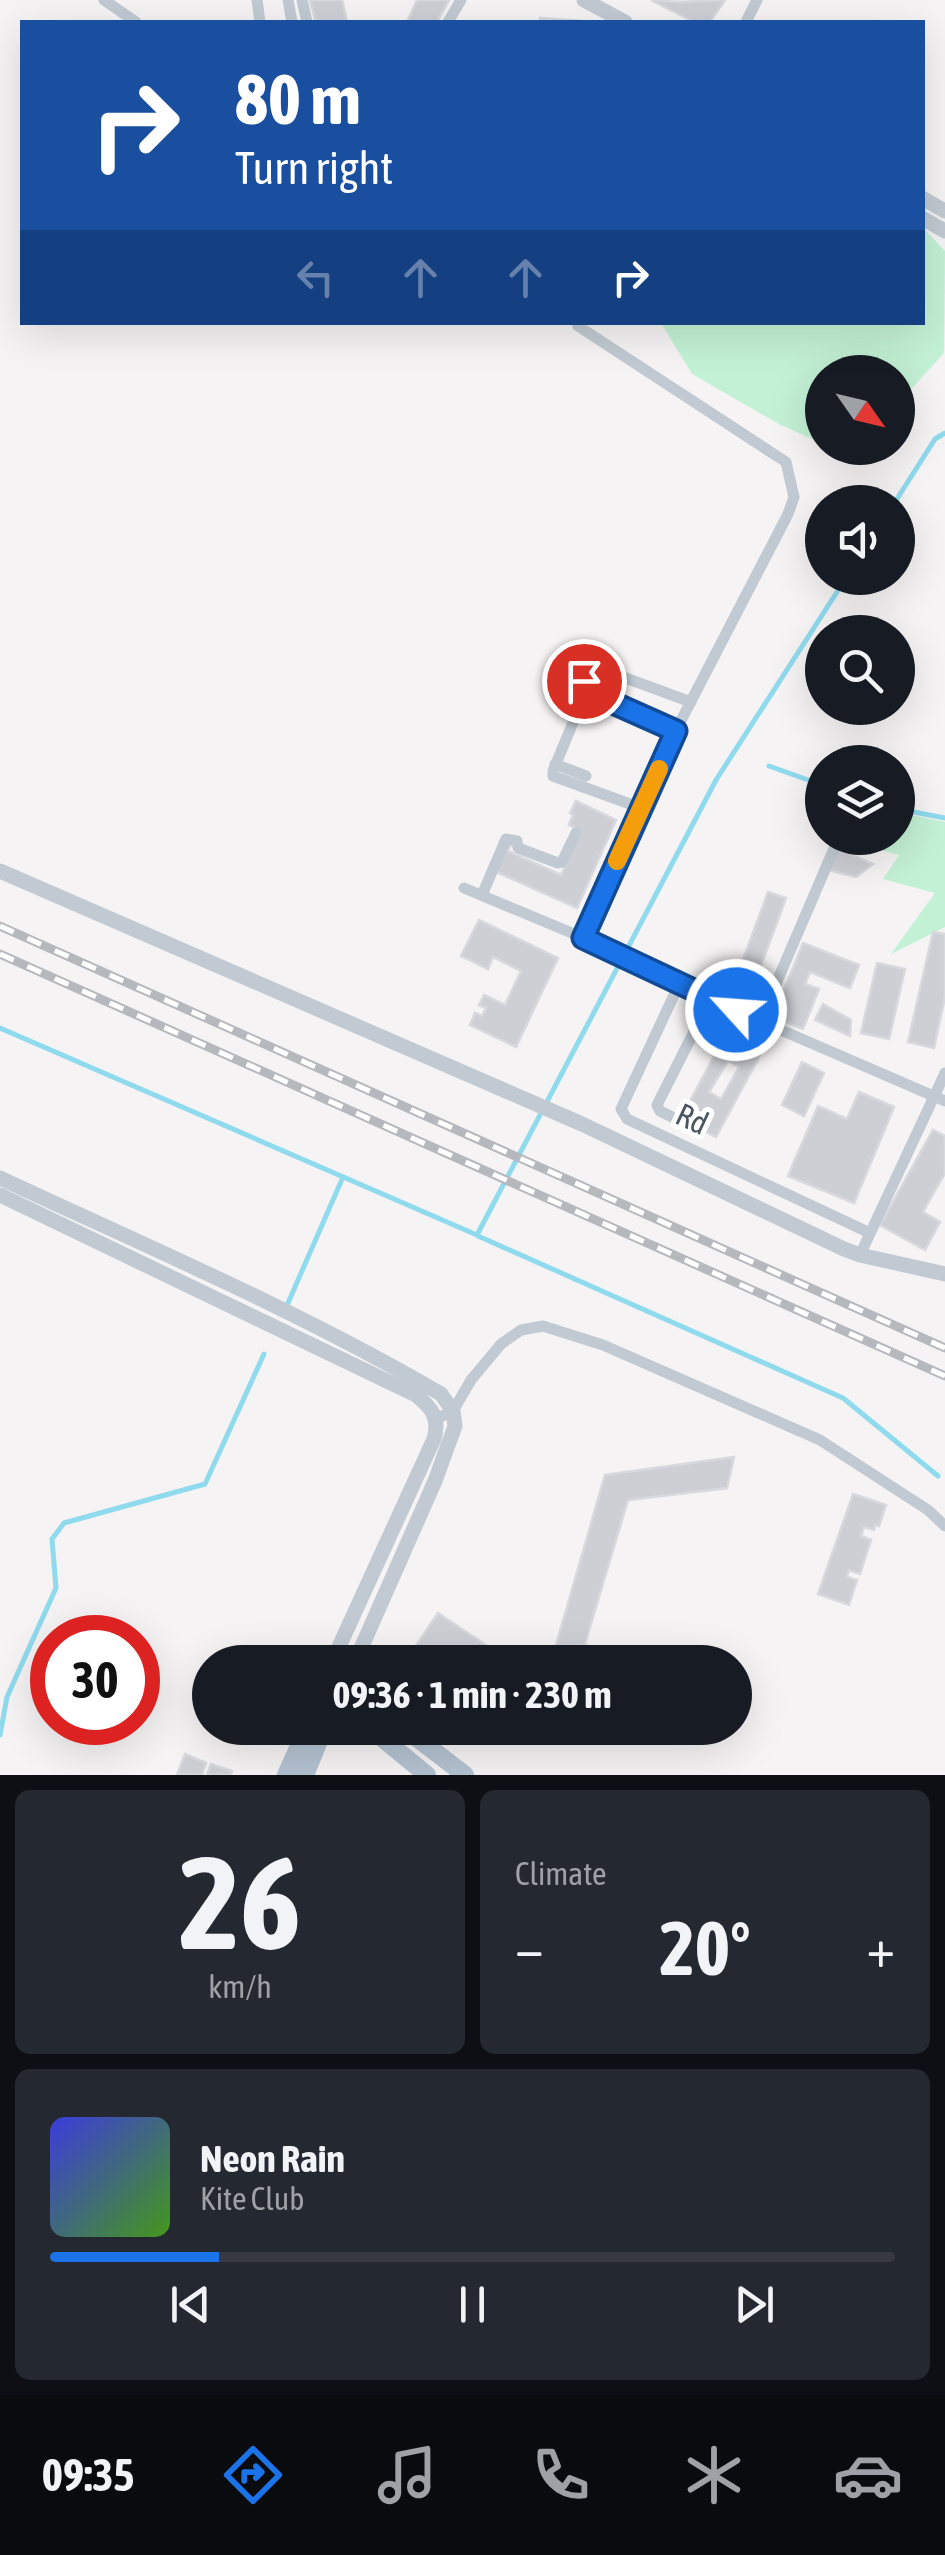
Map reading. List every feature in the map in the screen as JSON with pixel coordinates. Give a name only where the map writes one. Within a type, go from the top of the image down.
[{"type":"main road","points":[[286,1775],[299,1745]]},
{"type":"main road","points":[[305,1775],[317,1745]]},
{"type":"main road","points":[[391,1745],[427,1775]]},
{"type":"main road","points":[[426,1745],[465,1775]]},
{"type":"street","points":[[104,0],[133,20]]},
{"type":"street","points":[[584,0],[621,20]]},
{"type":"street","points":[[579,325],[786,462],[794,497],[676,731],[583,938]]},
{"type":"street","points":[[676,731],[586,691],[582,685],[593,666],[691,702]]},
{"type":"street","points":[[586,691],[555,764],[554,776],[642,808]]},
{"type":"street","points":[[555,764],[586,776]]},
{"type":"street","points":[[482,895],[506,839],[517,841],[518,848],[558,863],[576,833]]},
{"type":"street","points":[[760,1022],[831,855]]},
{"type":"street","points":[[0,871],[582,1124],[860,1255],[945,1274]]},
{"type":"street","points":[[464,888],[603,946],[760,1022],[939,1099]]},
{"type":"street","name":"Rd","points":[[680,982],[621,1109],[627,1119],[870,1232]]},
{"type":"street","points":[[676,1119],[656,1105],[712,998]]},
{"type":"street","points":[[860,1255],[939,1099],[945,1073]]},
{"type":"street","points":[[0,1178],[200,1269],[390,1364],[440,1394],[453,1410],[455,1426],[435,1481],[363,1645]]},
{"type":"street","points":[[0,1194],[416,1395],[430,1407],[437,1429],[430,1449],[340,1645]]},
{"type":"street","points":[[436,1420],[453,1410],[500,1344],[521,1330],[544,1326],[603,1345],[820,1440],[928,1510],[945,1526]]},
{"type":"green space","points":[[925,230],[945,251],[944,353],[915,385],[915,355],[805,355],[805,436],[692,374],[662,325],[925,325]]},
{"type":"green space","points":[[915,816],[945,822],[945,927],[891,954],[935,893],[883,879],[899,855],[915,855]]},
{"type":"building","points":[[342,0],[347,20],[315,20],[310,1]]},
{"type":"building","points":[[417,0],[449,0],[438,20],[408,20]]},
{"type":"building","points":[[651,0],[725,0],[711,20],[690,20]]},
{"type":"building","points":[[576,801],[616,820],[577,908],[494,871],[506,845],[510,847],[508,851],[561,875],[581,831],[569,825]]},
{"type":"building","points":[[834,855],[853,855],[873,864],[856,877],[828,870]]},
{"type":"building","points":[[768,892],[786,898],[752,990],[734,984]]},
{"type":"building","points":[[479,920],[558,958],[516,1047],[470,1025],[475,1013],[482,1016],[486,1008],[479,1005],[484,995],[505,1005],[521,971],[493,957],[488,969],[461,956]]},
{"type":"building","points":[[933,932],[945,934],[945,997],[934,1048],[908,1042]]},
{"type":"building","points":[[803,943],[859,965],[850,988],[810,972],[805,984],[819,989],[803,1029],[773,1017]]},
{"type":"building","points":[[877,963],[905,969],[889,1039],[861,1033]]},
{"type":"building","points":[[823,1004],[851,1020],[850,1036],[815,1020]]},
{"type":"building","points":[[729,1028],[765,1046],[716,1137],[681,1118]],"holes":[[[728,1061],[739,1067],[721,1099],[709,1092]]]},
{"type":"building","points":[[802,1062],[824,1073],[804,1116],[782,1105]]},
{"type":"building","points":[[859,1092],[894,1107],[854,1203],[788,1176],[818,1106],[847,1119]]},
{"type":"building","points":[[933,1130],[945,1136],[945,1173],[923,1212],[940,1222],[925,1250],[880,1225]]},
{"type":"building","points":[[734,1457],[727,1488],[628,1500],[586,1645],[556,1645],[605,1475]]},
{"type":"building","points":[[853,1494],[886,1505],[879,1526],[875,1525],[874,1530],[864,1527],[861,1536],[871,1540],[860,1574],[849,1570],[847,1577],[857,1580],[849,1605],[818,1594]]},
{"type":"building","points":[[438,1613],[486,1645],[416,1645]]},
{"type":"building","points":[[185,1754],[206,1763],[202,1775],[177,1775]]},
{"type":"building","points":[[211,1764],[232,1771],[230,1775],[207,1775]]},
{"type":"waterway","points":[[906,485],[935,439],[945,433]]},
{"type":"waterway","points":[[0,1028],[477,1235],[716,780],[835,595]]},
{"type":"waterway","points":[[769,766],[805,779]]},
{"type":"waterway","points":[[915,812],[945,818]]},
{"type":"waterway","points":[[288,1303],[343,1177]]},
{"type":"waterway","points":[[478,1236],[843,1398],[938,1476]]},
{"type":"waterway","points":[[0,1735],[7,1697],[56,1588],[52,1539],[64,1523],[205,1484],[264,1354]]},
{"type":"railway","points":[[0,926],[945,1348]]},
{"type":"railway","points":[[0,954],[945,1376]]},
{"type":"slow traffic","points":[[617,861],[659,769]]},
{"type":"route","points":[[584,681],[584,690],[676,731],[583,938],[736,1010]]}]
